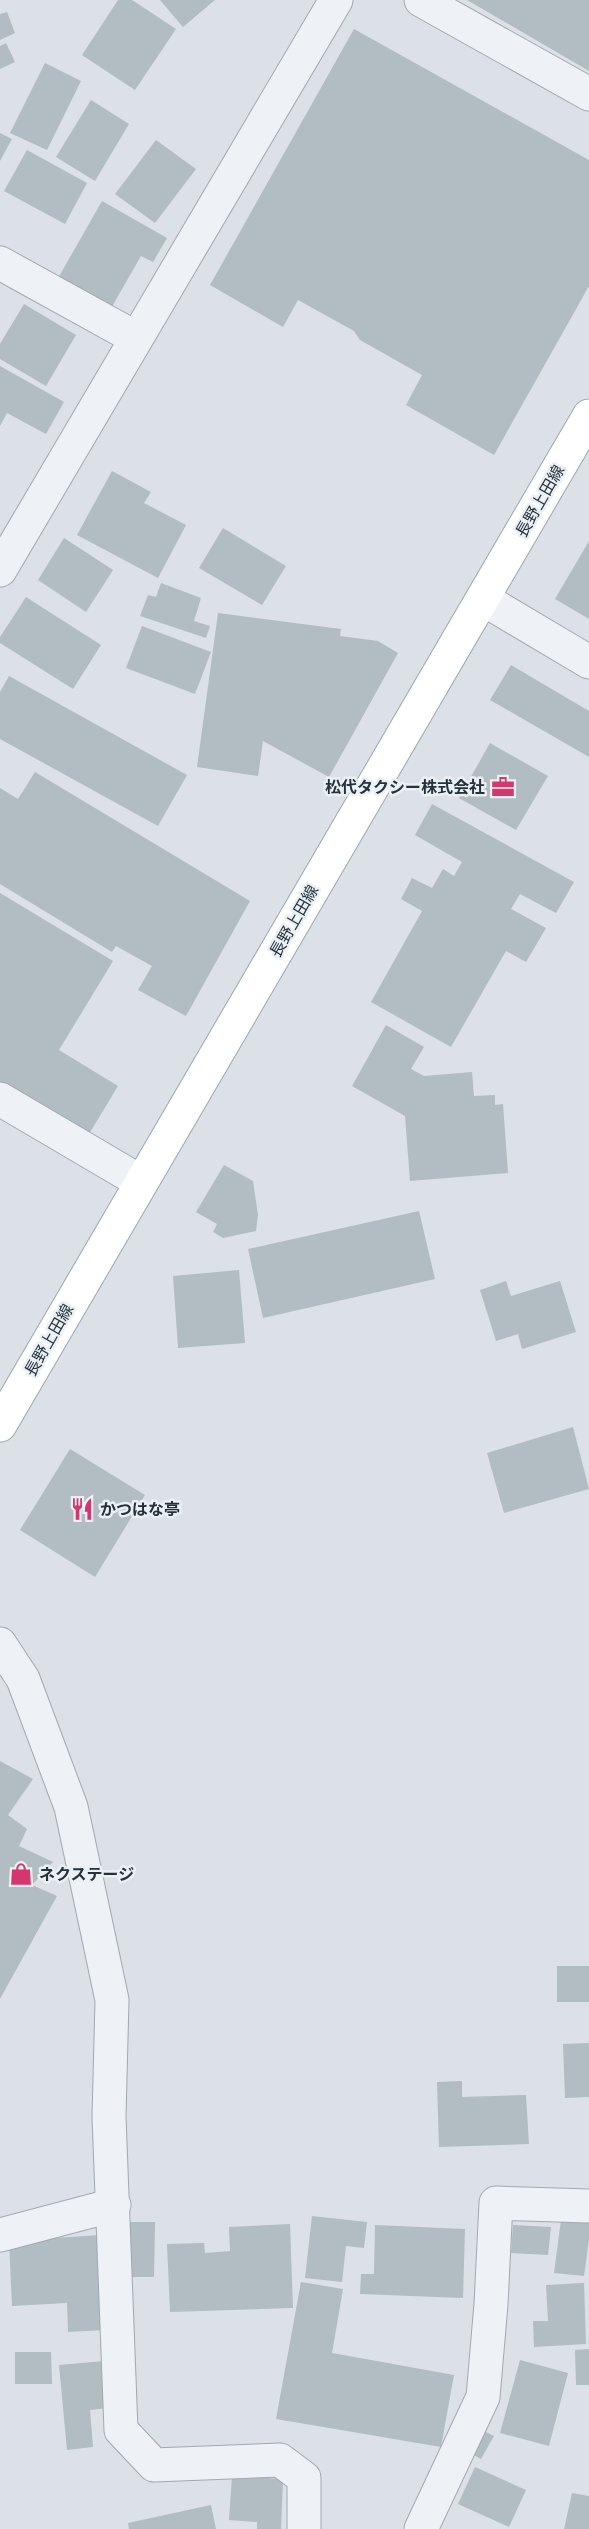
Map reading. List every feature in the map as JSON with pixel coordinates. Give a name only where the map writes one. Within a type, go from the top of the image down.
[{"type":"main road","name":"長野上田線","points":[[0,1425],[589,416]]},
{"type":"street","points":[[0,570],[336,0]]},
{"type":"street","points":[[421,0],[589,94]]},
{"type":"street","points":[[0,263],[136,338]]},
{"type":"street","points":[[483,599],[589,662]]},
{"type":"street","points":[[0,1099],[141,1182]]},
{"type":"street","points":[[0,1644],[23,1679],[71,1807],[112,2000],[109,2117],[121,2430],[154,2465],[280,2460],[304,2478],[304,2529]]},
{"type":"street","points":[[421,2529],[483,2397],[496,2203],[589,2206]]},
{"type":"street","points":[[0,2235],[114,2205]]},
{"type":"building","points":[[118,0],[132,0],[176,29],[135,90],[82,55]]},
{"type":"building","points":[[160,0],[215,0],[183,27]]},
{"type":"building","points":[[467,0],[589,0],[589,71]]},
{"type":"building","points":[[7,12],[15,33],[0,40],[0,14]]},
{"type":"building","points":[[354,29],[589,160],[589,286],[494,455],[406,405],[422,375],[360,340],[354,331],[298,300],[283,327],[210,285]]},
{"type":"building","points":[[6,43],[15,62],[0,69],[0,46]]},
{"type":"building","points":[[45,63],[81,81],[47,150],[10,133]]},
{"type":"building","points":[[91,100],[129,124],[95,181],[56,157]]},
{"type":"building","points":[[0,133],[12,139],[0,161]]},
{"type":"building","points":[[156,140],[196,169],[155,223],[115,194]]},
{"type":"building","points":[[27,150],[87,183],[65,224],[4,191]]},
{"type":"building","points":[[102,201],[167,238],[153,262],[141,256],[110,310],[57,280]]},
{"type":"building","points":[[24,304],[76,335],[46,386],[0,359],[0,344]]},
{"type":"building","points":[[0,366],[64,402],[46,434],[7,413],[0,426]]},
{"type":"building","points":[[112,471],[151,492],[144,503],[186,525],[158,578],[77,535]]},
{"type":"building","points":[[223,528],[286,566],[262,605],[199,568]]},
{"type":"building","points":[[64,538],[113,570],[86,612],[38,580]]},
{"type":"building","points":[[589,541],[589,619],[555,599]]},
{"type":"building","points":[[161,583],[201,598],[194,621],[210,626],[206,638],[140,616],[148,595],[156,597]]},
{"type":"building","points":[[26,597],[101,645],[73,689],[0,643],[0,637]]},
{"type":"building","points":[[218,613],[341,629],[340,636],[378,641],[398,653],[329,777],[263,741],[258,776],[197,767]]},
{"type":"building","points":[[142,626],[211,652],[195,694],[126,668]]},
{"type":"building","points":[[511,665],[589,711],[589,757],[490,700]]},
{"type":"building","points":[[9,676],[187,775],[158,826],[0,739],[0,692]]},
{"type":"building","name":"松代タクシー株式会社","points":[[490,743],[548,776],[516,830],[459,798]]},
{"type":"building","points":[[35,772],[250,901],[186,1016],[138,990],[152,966],[116,946],[112,952],[0,884],[0,788],[18,799]]},
{"type":"building","points":[[432,804],[574,882],[556,913],[520,894],[511,909],[546,928],[526,962],[506,951],[451,1047],[371,1002],[422,911],[401,899],[412,878],[432,888],[443,869],[454,876],[462,862],[415,835]]},
{"type":"building","points":[[0,893],[113,961],[59,1050],[118,1086],[86,1139],[0,1086]]},
{"type":"building","points":[[386,1025],[424,1047],[411,1069],[424,1076],[472,1072],[474,1096],[495,1095],[495,1105],[503,1104],[508,1173],[410,1181],[405,1116],[352,1086]]},
{"type":"building","points":[[224,1165],[253,1181],[258,1215],[256,1231],[223,1238],[213,1232],[217,1224],[196,1212]]},
{"type":"building","points":[[419,1211],[435,1279],[263,1318],[248,1249]]},
{"type":"building","points":[[239,1270],[245,1343],[178,1348],[173,1276]]},
{"type":"building","points":[[506,1281],[511,1296],[560,1281],[576,1332],[522,1349],[518,1334],[496,1341],[480,1290]]},
{"type":"building","points":[[573,1427],[589,1489],[504,1513],[487,1453]]},
{"type":"building","points":[[70,1449],[145,1495],[95,1577],[20,1530]]},
{"type":"building","name":"ネクステージ","points":[[0,1761],[33,1779],[8,1815],[27,1829],[19,1846],[53,1862],[32,1885],[57,1896],[0,1999]]},
{"type":"building","points":[[557,1966],[589,1966],[589,2002],[557,2002]]},
{"type":"building","points":[[589,2043],[589,2097],[565,2098],[563,2044]]},
{"type":"building","points":[[462,2081],[462,2097],[526,2095],[529,2144],[439,2147],[437,2082]]},
{"type":"building","points":[[562,2212],[589,2214],[589,2239],[584,2276],[554,2273]]},
{"type":"building","points":[[312,2216],[367,2222],[364,2248],[346,2246],[342,2282],[305,2278]]},
{"type":"building","points":[[125,2222],[155,2222],[154,2277],[124,2277]]},
{"type":"building","points":[[290,2224],[293,2308],[170,2312],[167,2244],[204,2243],[205,2253],[230,2251],[229,2227]]},
{"type":"building","points":[[375,2225],[465,2229],[463,2298],[360,2294],[361,2274],[374,2274]]},
{"type":"building","points":[[513,2225],[551,2227],[548,2255],[511,2253]]},
{"type":"building","points":[[100,2235],[105,2330],[68,2332],[67,2303],[12,2306],[9,2241]]},
{"type":"building","points":[[301,2282],[343,2289],[332,2353],[454,2375],[441,2447],[276,2419]]},
{"type":"building","points":[[584,2283],[586,2344],[534,2347],[533,2321],[548,2321],[546,2285]]},
{"type":"building","points":[[589,2349],[589,2385],[576,2385],[575,2350]]},
{"type":"building","points":[[15,2352],[51,2352],[52,2384],[15,2384]]},
{"type":"building","points":[[520,2360],[568,2373],[549,2446],[500,2433]]},
{"type":"building","points":[[104,2361],[108,2408],[90,2410],[93,2447],[67,2450],[59,2365]]},
{"type":"building","points":[[482,2430],[494,2436],[481,2459],[470,2453]]},
{"type":"building","points":[[475,2467],[526,2490],[509,2527],[458,2504]]},
{"type":"building","points":[[232,2476],[283,2479],[281,2529],[257,2529],[257,2522],[229,2520]]},
{"type":"building","points":[[572,2493],[589,2496],[589,2529],[564,2529]]},
{"type":"building","points":[[211,2505],[216,2529],[129,2529],[128,2523]]},
{"type":"place","name":"松代タクシー株式会社","points":[[503,787]]},
{"type":"place","name":"かつはな亭","points":[[82,1509]]},
{"type":"place","name":"ネクステージ","points":[[21,1874]]}]
